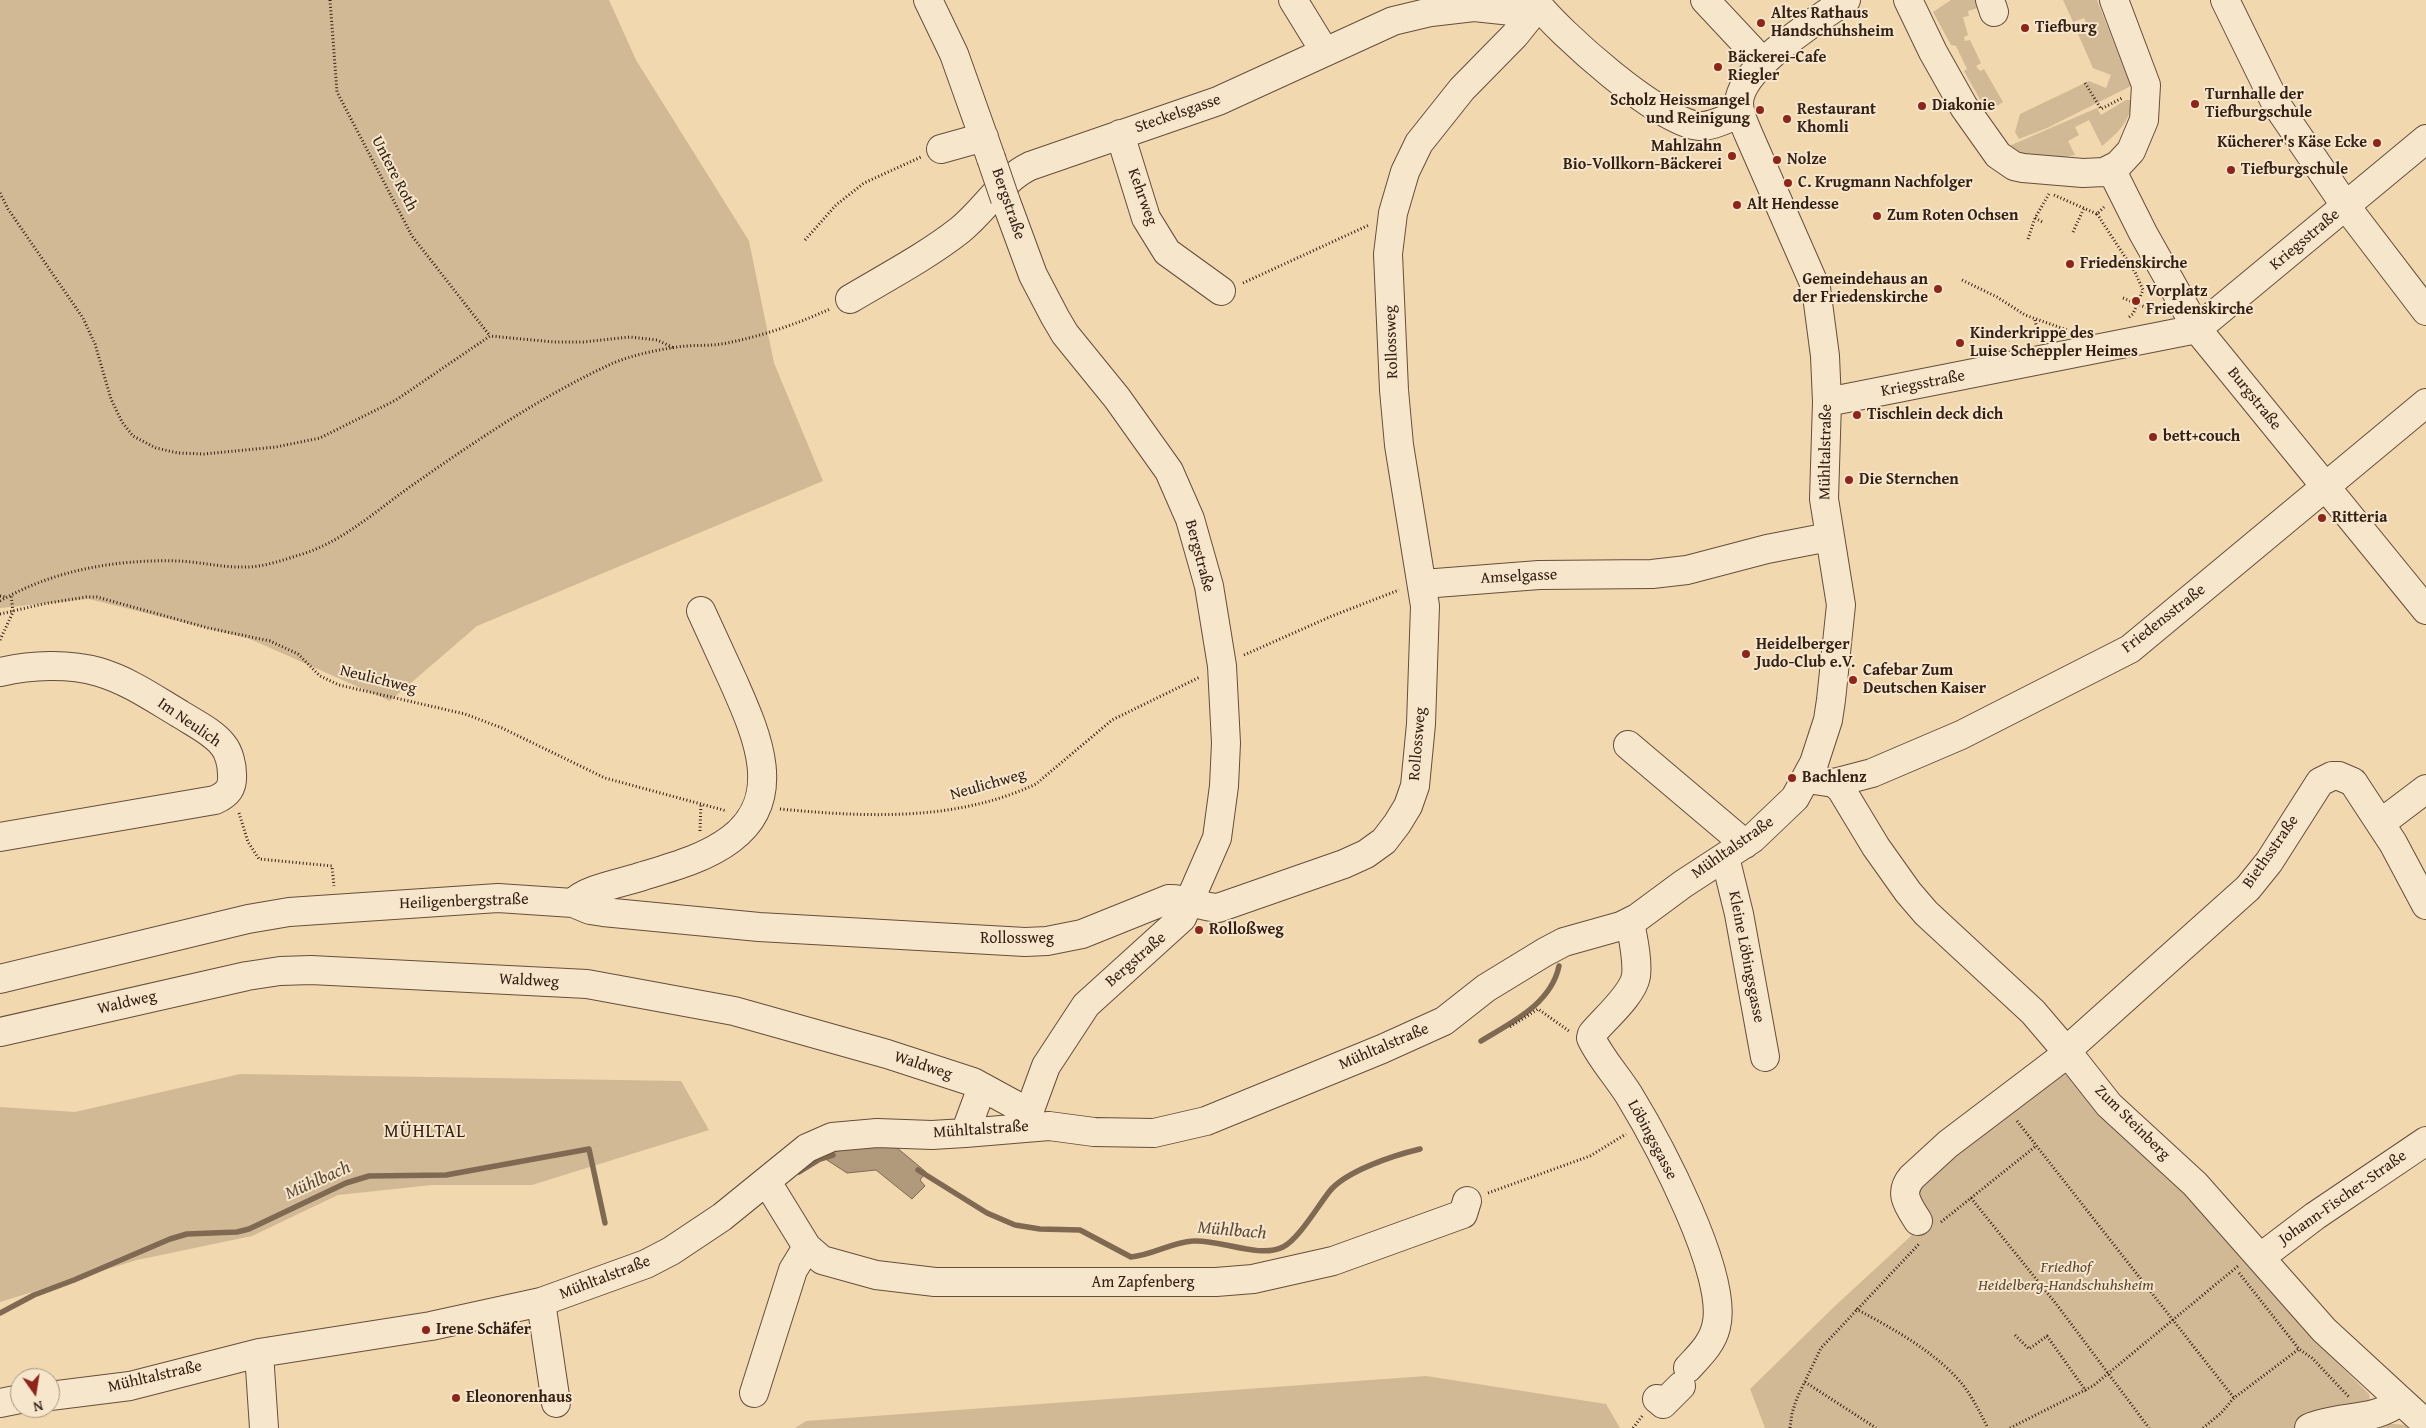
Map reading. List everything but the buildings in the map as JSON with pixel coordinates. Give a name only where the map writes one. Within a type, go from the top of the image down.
[{"type":"street","name":"Bergstraße","points":[[928,0],[954,54],[1033,275],[1065,334],[1117,398],[1169,471],[1190,519],[1208,586],[1222,666],[1226,743],[1223,795],[1213,851],[1182,918],[1086,1005],[1046,1066],[1026,1119]]},
{"type":"street","points":[[1293,0],[1325,52]]},
{"type":"street","points":[[1705,0],[1762,62]]},
{"type":"street","points":[[1536,3],[1606,70],[1672,116],[1702,127],[1740,114],[1739,102],[1744,86],[1762,62],[1817,8],[1846,0]]},
{"type":"street","points":[[1908,1],[1933,52],[1964,107],[1998,155],[2014,166],[2023,168],[2095,173],[2111,169],[2125,159],[2140,132],[2144,120],[2146,85],[2114,0]]},
{"type":"street","points":[[2224,0],[2276,104],[2345,206],[2426,310]]},
{"type":"street","name":"Steckelsgasse","points":[[850,299],[960,229],[1017,172],[1120,134],[1218,101],[1382,25],[1431,12],[1474,7],[1512,11],[1536,3]]},
{"type":"street","name":"Rollossweg","points":[[574,903],[590,910],[603,912],[759,927],[1025,942],[1047,941],[1082,934],[1169,899],[1177,899],[1204,907],[1218,908],[1344,864],[1366,854],[1384,840],[1408,806],[1415,786],[1421,724],[1425,622],[1422,584],[1399,445],[1394,390],[1388,254],[1393,213],[1404,172],[1419,143],[1462,89],[1515,35],[1536,3]]},
{"type":"street","name":"Mühltalstraße","points":[[60,1395],[150,1382],[259,1353],[430,1326],[541,1302],[646,1264],[694,1236],[767,1182],[784,1164],[806,1148],[832,1137],[877,1133],[932,1135],[965,1133],[1026,1119],[1050,1126],[1094,1132],[1144,1133],[1185,1127],[1214,1118],[1421,1032],[1452,1015],[1486,988],[1564,942],[1630,922],[1701,871],[1735,850],[1783,812],[1807,779],[1828,720],[1841,605],[1829,537],[1823,481],[1827,402],[1825,356],[1816,288],[1740,114]]},
{"type":"street","name":"Kehrweg","points":[[1120,134],[1146,218],[1167,252],[1221,291]]},
{"type":"street","name":"Kriegsstraße","points":[[1827,402],[2197,330],[2426,139]]},
{"type":"street","points":[[941,150],[988,147]]},
{"type":"street","name":"Burgstraße","points":[[2111,169],[2143,233],[2197,330],[2426,610]]},
{"type":"street","name":"Friedensstraße","points":[[1834,783],[1866,775],[1961,735],[2130,649],[2426,403]]},
{"type":"street","name":"Amselgasse","points":[[1422,584],[1539,575],[1652,574],[1687,570],[1767,549],[1829,537]]},
{"type":"street","points":[[574,903],[585,894],[661,871],[703,855],[732,839],[753,814],[763,781],[762,763],[757,742],[740,697],[701,611]]},
{"type":"street","name":"Im Neulich","points":[[0,672],[54,666],[98,672],[136,686],[221,742],[225,747],[232,769],[231,789]]},
{"type":"street","points":[[1628,745],[1735,850]]},
{"type":"street","name":"Biethsstraße","points":[[1928,1222],[1906,1202],[1904,1195],[1907,1183],[1948,1144],[2010,1111],[2076,1042],[2248,888],[2269,862],[2320,782],[2332,776],[2339,776],[2353,782],[2368,808],[2381,823],[2426,905]]},
{"type":"street","points":[[1807,779],[1834,783]]},
{"type":"street","name":"Zum Steinberg","points":[[1834,783],[1846,794],[1876,847],[1908,892],[1944,930],[2033,1012],[2068,1052],[2109,1105],[2196,1184],[2250,1258],[2324,1330],[2426,1424]]},
{"type":"street","points":[[0,837],[216,800],[224,796],[231,789]]},
{"type":"street","points":[[2381,823],[2426,789]]},
{"type":"street","name":"Kleine Löbingsgasse","points":[[1735,850],[1741,923],[1764,1057]]},
{"type":"street","name":"Heiligenbergstraße","points":[[0,979],[248,919],[315,911],[498,898],[574,903]]},
{"type":"street","points":[[1591,1038],[1592,1034],[1632,988],[1635,981],[1636,969],[1630,922]]},
{"type":"street","name":"Waldweg","points":[[0,1032],[247,976],[280,971],[311,970],[587,984],[734,1011],[887,1054],[982,1087],[1026,1119]]},
{"type":"street","name":"Löbingsgasse","points":[[1591,1038],[1646,1122],[1665,1158],[1710,1264],[1717,1302],[1716,1327],[1708,1345],[1683,1377]]},
{"type":"street","points":[[965,1133],[982,1087]]},
{"type":"street","name":"Johann-Fischer-Straße","points":[[2250,1258],[2426,1141]]},
{"type":"street","name":"Am Zapfenberg","points":[[767,1182],[807,1247],[822,1260],[834,1265],[876,1276],[905,1280],[1021,1284],[1236,1281],[1289,1272],[1333,1261],[1463,1214],[1467,1201]]},
{"type":"street","points":[[754,1393],[793,1270],[807,1247]]},
{"type":"street","points":[[541,1302],[556,1403]]},
{"type":"street","points":[[259,1353],[264,1428]]},
{"type":"street","points":[[2309,1428],[2326,1422],[2390,1410],[2400,1401]]},
{"type":"path","name":"Untere Roth","points":[[330,0],[337,92],[412,236],[490,336]]},
{"type":"path","points":[[2085,83],[2100,105]]},
{"type":"path","points":[[805,240],[836,205],[864,184],[910,160]]},
{"type":"path","points":[[0,193],[34,248],[83,318],[95,344],[111,399],[122,422],[133,436],[156,448],[204,454],[276,447],[320,438],[396,400],[490,336],[554,342],[583,342],[630,337],[656,340],[674,348]]},
{"type":"path","points":[[2028,239],[2035,218],[2049,193]]},
{"type":"path","points":[[2073,232],[2084,208]]},
{"type":"path","points":[[1261,276],[1393,213]]},
{"type":"path","points":[[2097,214],[2135,272],[2143,290],[2133,314],[2126,319]]},
{"type":"path","points":[[2035,218],[2044,223]]},
{"type":"path","points":[[1962,280],[1997,297],[2026,316],[2068,331]]},
{"type":"path","points":[[0,602],[9,596],[53,578],[111,564],[139,561],[181,561],[249,567],[302,555],[348,531],[445,463],[536,403],[614,362],[674,348],[715,345],[749,338],[803,320],[850,299]]},
{"type":"path","points":[[1222,666],[1332,616],[1397,591],[1422,584]]},
{"type":"path","points":[[0,596],[9,596]]},
{"type":"path","points":[[0,640],[13,612],[9,596]]},
{"type":"path","name":"Neulichweg","points":[[0,614],[37,605],[97,597],[208,628],[270,641],[298,654],[320,676],[339,685],[465,714],[502,728],[605,778],[655,793],[753,814],[897,816],[954,809],[1022,791],[1036,784],[1112,720],[1222,666]]},
{"type":"path","points":[[231,789],[248,842],[259,859],[332,866],[334,886],[315,911]]},
{"type":"path","points":[[701,803],[701,836]]},
{"type":"path","points":[[1510,1028],[1538,1009],[1577,1037],[1591,1038]]},
{"type":"path","points":[[2010,1111],[2025,1116]]},
{"type":"path","points":[[2010,1111],[2234,1398]]},
{"type":"path","points":[[1467,1201],[1590,1156],[1646,1122]]},
{"type":"path","points":[[1928,1222],[1971,1198],[2036,1146]]},
{"type":"path","points":[[1971,1198],[2057,1305],[2149,1428]]},
{"type":"path","points":[[1790,1428],[1792,1410],[1821,1348],[1915,1249]]},
{"type":"path","points":[[2230,1261],[2250,1258]]},
{"type":"path","points":[[2010,1428],[2086,1391],[2250,1258]]},
{"type":"path","points":[[2250,1258],[2299,1349],[2332,1376],[2363,1416]]},
{"type":"path","points":[[1856,1309],[1914,1344],[1949,1371],[1964,1386],[1988,1428]]},
{"type":"path","points":[[2015,1335],[2029,1349],[2047,1336],[2086,1391]]},
{"type":"path","points":[[2203,1428],[2221,1413],[2234,1398],[2299,1349]]},
{"type":"path","points":[[1805,1382],[1876,1428]]},
{"type":"green space","points":[[0,0],[609,0],[636,60],[749,241],[774,363],[823,481],[477,626],[390,701],[250,639],[89,599],[0,608]]},
{"type":"green space","points":[[1951,0],[1982,0],[1984,6],[1968,11],[1969,16],[1963,17],[1968,35],[1964,37],[1965,41],[1970,40],[1981,63],[1976,66],[1980,71],[1984,69],[2003,102],[1987,112],[1964,71],[1967,69],[1956,46],[1951,45],[1933,12]]},
{"type":"green space","points":[[2063,0],[2097,0],[2131,86],[2047,128],[2019,139],[2015,132],[2020,114],[2089,81],[2106,88],[2111,75],[2093,68],[2078,34],[2089,29],[2084,18],[2073,22]]},
{"type":"green space","points":[[2126,100],[2134,100],[2126,121],[2102,146],[2089,120],[2075,127],[2079,135],[2068,141],[2075,155],[2059,158],[2041,158],[2016,151],[2009,146],[2097,108],[2101,115]]},
{"type":"green space","name":"Friedhof Heidelberg-Handschuhsheim","points":[[2064,1062],[2168,1168],[2251,1263],[2309,1335],[2369,1394],[2373,1422],[2405,1425],[2409,1428],[1765,1428],[1750,1389],[1836,1305],[1925,1223],[1909,1190]]},
{"type":"green space","points":[[240,1074],[681,1081],[709,1130],[532,1185],[432,1185],[338,1195],[252,1236],[137,1260],[0,1302],[0,1107],[75,1112]]},
{"type":"green space","points":[[1426,1376],[1606,1404],[1620,1428],[795,1428],[806,1421]]},
{"type":"shaded area","points":[[869,1145],[896,1147],[926,1172],[920,1180],[925,1186],[912,1199],[876,1170],[847,1173],[827,1160],[825,1154]]},
{"type":"waterway","name":"Mühlbach","points":[[1481,1041],[1529,1011],[1548,991],[1555,979],[1559,966]]},
{"type":"waterway","name":"Mühlbach","points":[[0,1313],[34,1295],[170,1239],[187,1234],[237,1232],[249,1229],[346,1183],[369,1176],[446,1175],[589,1149],[605,1223]]},
{"type":"waterway","name":"Mühlbach","points":[[918,1170],[987,1213],[1015,1225],[1040,1229],[1080,1230],[1131,1257],[1193,1241],[1204,1241],[1263,1251],[1283,1247],[1301,1230],[1336,1184],[1371,1165],[1420,1149]]},
{"type":"waterway","name":"Mühlbach","points":[[799,1172],[820,1159],[833,1155]]},
{"type":"place","name":"Altes Rathaus Handschuhsheim","points":[[1761,23]]},
{"type":"place","name":"Tiefburg","points":[[2025,28]]},
{"type":"place","name":"Bäckerei-Cafe Riegler","points":[[1718,67]]},
{"type":"place","name":"Turnhalle der Tiefburgschule","points":[[2195,104]]},
{"type":"place","name":"Diakonie","points":[[1922,106]]},
{"type":"place","name":"Scholz Heissmangel und Reinigung","points":[[1760,110]]},
{"type":"place","name":"Restaurant Khomli","points":[[1787,119]]},
{"type":"place","name":"Kücherer's Käse Ecke","points":[[2377,143]]},
{"type":"place","name":"Mahlzahn Bio-Vollkorn-Bäckerei","points":[[1732,156]]},
{"type":"place","name":"Nolze","points":[[1777,160]]},
{"type":"place","name":"Tiefburgschule","points":[[2231,170]]},
{"type":"place","name":"C. Krugmann Nachfolger","points":[[1788,183]]},
{"type":"place","name":"Alt Hendesse","points":[[1737,205]]},
{"type":"place","name":"Zum Roten Ochsen","points":[[1877,216]]},
{"type":"place","name":"Friedenskirche","points":[[2070,264]]},
{"type":"place","name":"Gemeindehaus an der Friedenskirche","points":[[1938,289]]},
{"type":"place","name":"Vorplatz Friedenskirche","points":[[2136,301]]},
{"type":"place","name":"Kinderkrippe des Luise Scheppler Heimes","points":[[1960,343]]},
{"type":"place","name":"Tischlein deck dich","points":[[1857,415]]},
{"type":"place","name":"bett+couch","points":[[2153,437]]},
{"type":"place","name":"Die Sternchen","points":[[1849,480]]},
{"type":"place","name":"Ritteria","points":[[2322,518]]},
{"type":"place","name":"Heidelberger Judo-Club e.V.","points":[[1746,654]]},
{"type":"place","name":"Cafebar Zum Deutschen Kaiser","points":[[1853,680]]},
{"type":"place","name":"Bachlenz","points":[[1792,778]]},
{"type":"place","name":"Rolloßweg","points":[[1199,930]]},
{"type":"place","name":"Irene Schäfer","points":[[426,1330]]},
{"type":"place","name":"Eleonorenhaus","points":[[456,1398]]},
{"type":"district","name":"MÜHLTAL","points":[[425,1132]]}]
